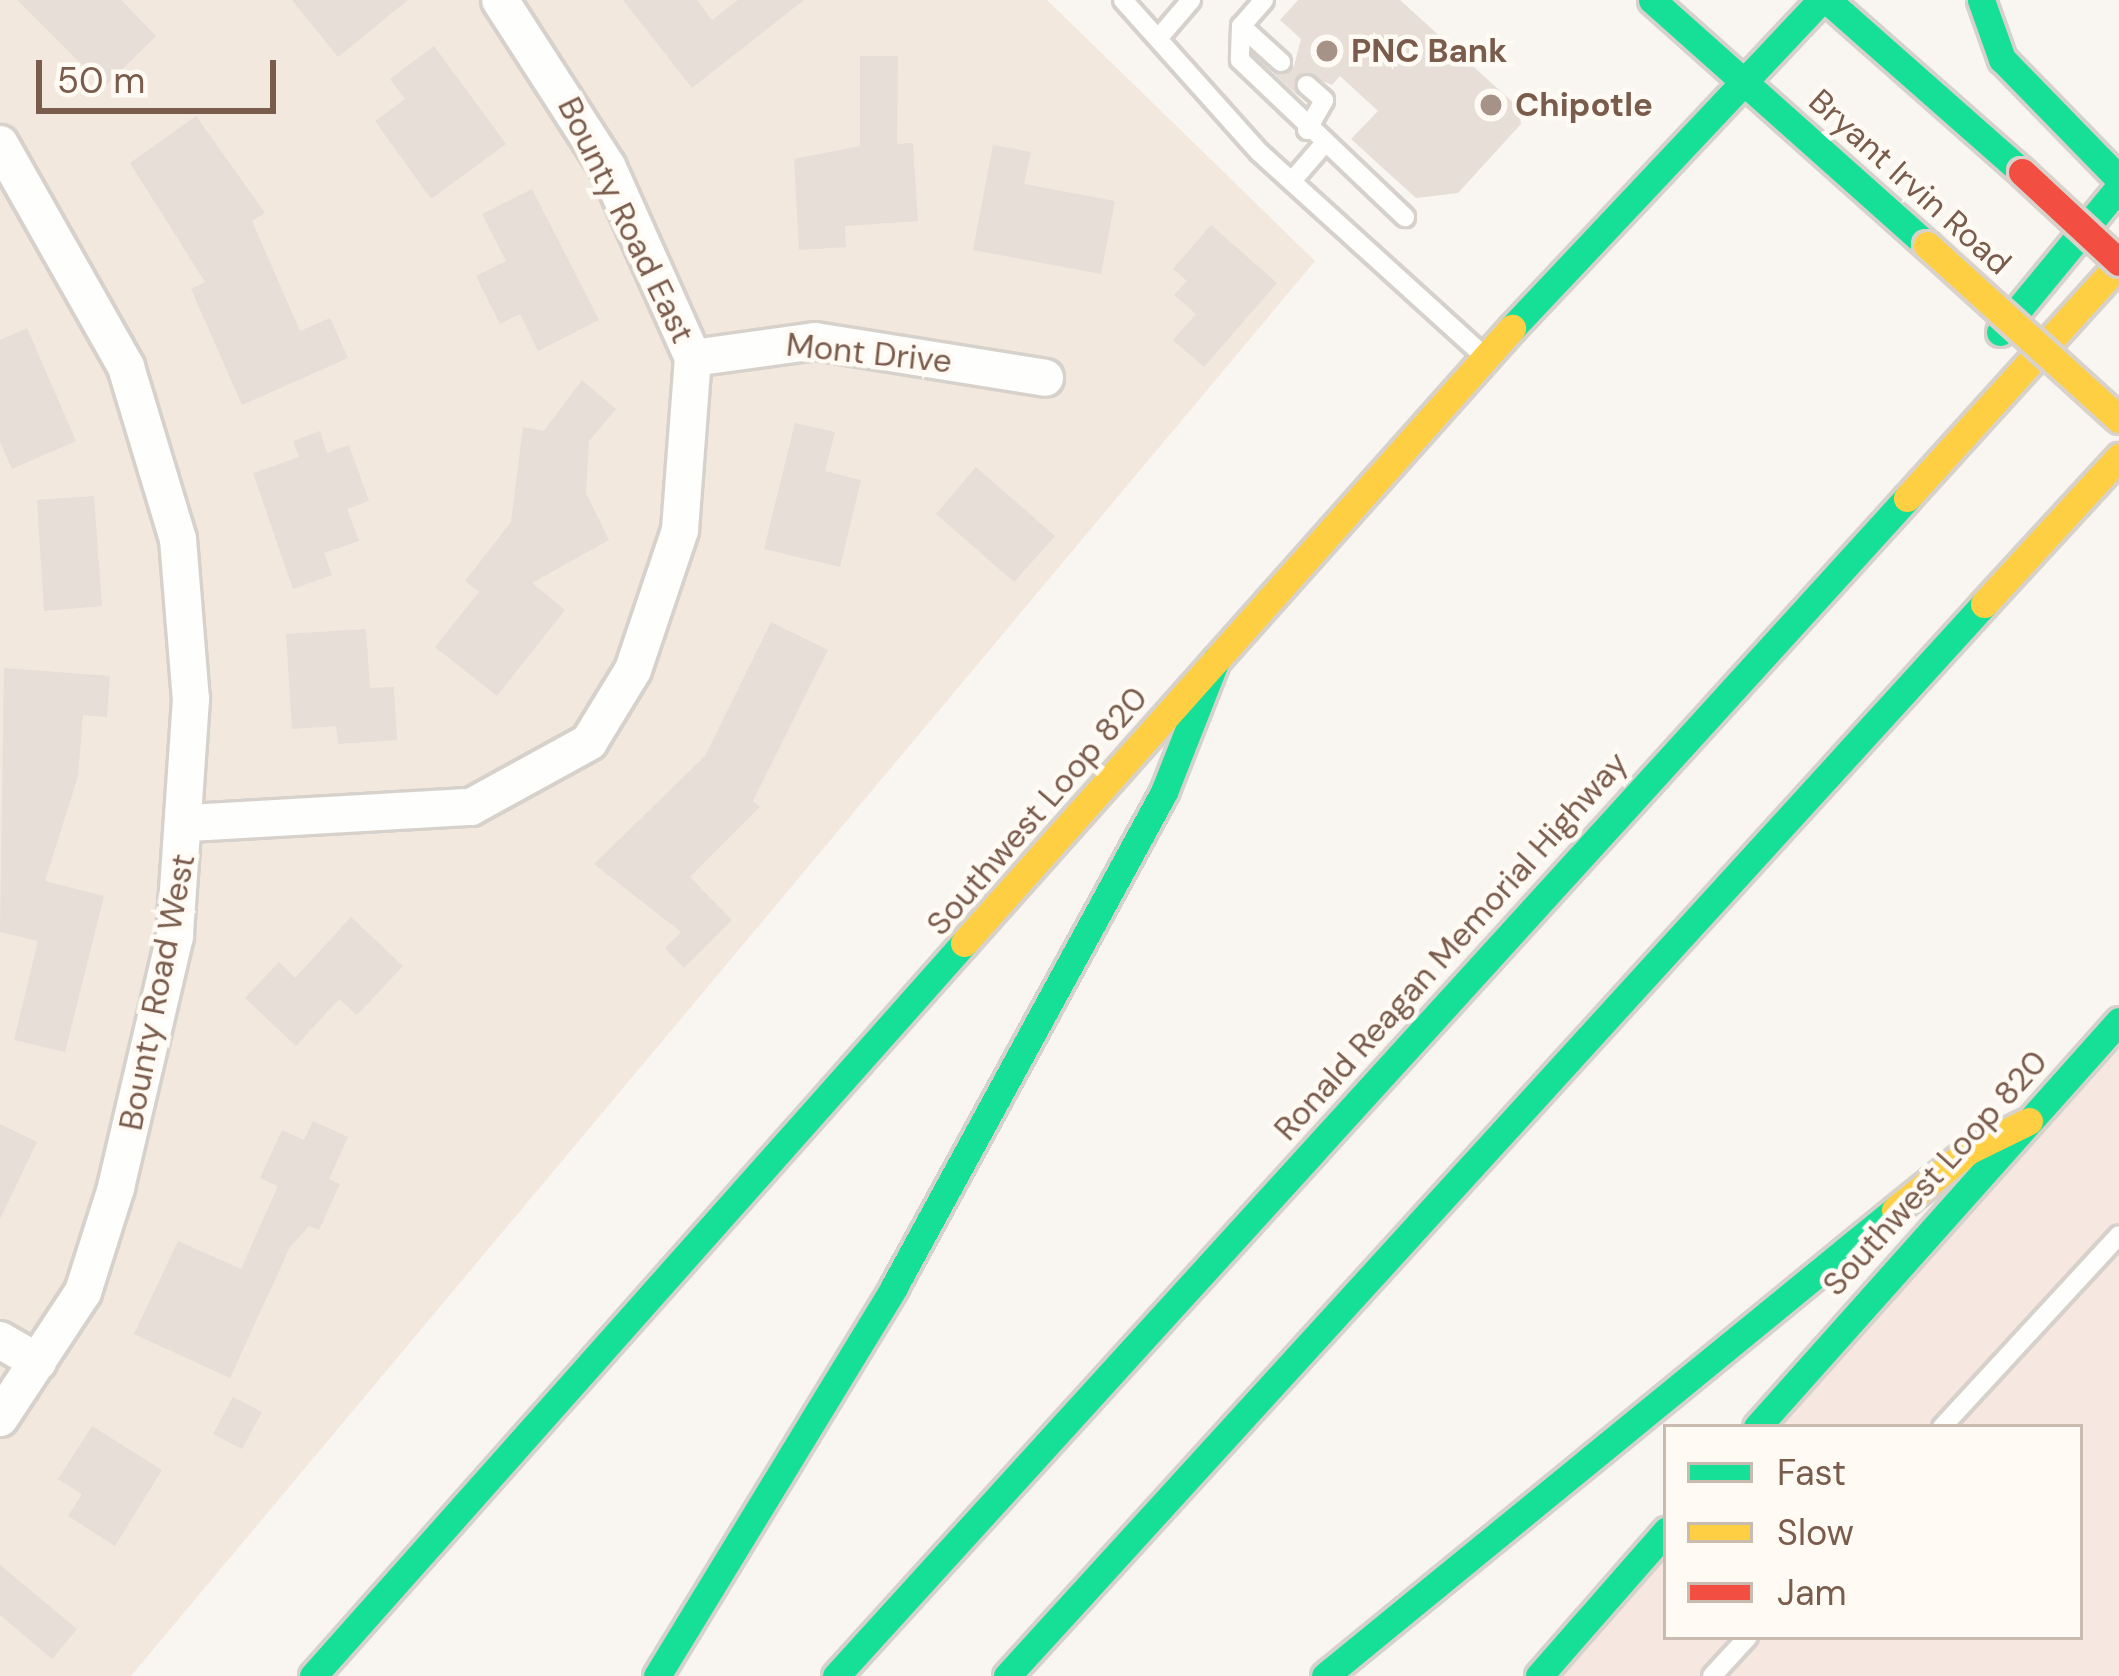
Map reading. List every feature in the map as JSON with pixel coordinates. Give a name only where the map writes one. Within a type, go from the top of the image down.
[{"type":"main road","name":"Bryant Irvin Road","points":[[1652,0],[2119,419]]},
{"type":"main road","name":"Southwest Loop 820","points":[[314,1676],[1485,357],[1741,79],[1824,0]]},
{"type":"main road","points":[[1824,0],[2119,263]]},
{"type":"main road","points":[[1973,365],[2119,183],[2002,59],[1982,0]]},
{"type":"main road","name":"Ronald Reagan Memorial Highway","points":[[836,1676],[2119,263]]},
{"type":"main road","points":[[1007,1676],[2119,457]]},
{"type":"main road","points":[[656,1676],[894,1287],[1164,792],[1216,660]]},
{"type":"main road","name":"Southwest Loop 820","points":[[1760,1424],[2119,1021]]},
{"type":"main road","points":[[1288,1179],[1301,1114]]},
{"type":"main road","points":[[1325,1676],[1968,1151],[2029,1121]]},
{"type":"main road","points":[[1539,1676],[1663,1534]]},
{"type":"street","name":"Bounty Road East","points":[[190,823],[471,807],[589,742],[633,670],[680,530],[693,358],[607,166],[500,0]]},
{"type":"street","name":"Bounty Road West","points":[[0,144],[126,367],[178,539],[190,823],[116,1188],[83,1292],[0,1418]]},
{"type":"street","name":"Mont Drive","points":[[693,358],[815,341],[1045,378]]},
{"type":"street","points":[[0,1340],[38,1362]]},
{"type":"lane","points":[[1123,0],[1162,34],[1292,182],[1485,357]]},
{"type":"lane","points":[[1162,34],[1191,0]]},
{"type":"lane","points":[[1264,0],[1240,26],[1240,60],[1306,130],[1405,217]]},
{"type":"lane","points":[[1240,26],[1281,62]]},
{"type":"lane","points":[[1306,130],[1324,100],[1307,85]]},
{"type":"lane","points":[[1292,182],[1323,145]]},
{"type":"lane","points":[[1945,1424],[2119,1235]]},
{"type":"lane","points":[[1712,1676],[1745,1640]]},
{"type":"shaded area","points":[[0,0],[1047,0],[1315,261],[131,1676],[0,1676]]},
{"type":"shaded area","points":[[2119,1022],[2119,1676],[1539,1676],[1663,1534],[1663,1640],[2083,1640],[2083,1424],[1760,1424]]},
{"type":"building","points":[[17,0],[121,0],[156,36],[104,87]]},
{"type":"building","points":[[292,0],[408,0],[338,57]]},
{"type":"building","points":[[623,0],[697,0],[712,20],[738,0],[804,0],[692,88]]},
{"type":"building","points":[[1298,0],[1400,0],[1519,108],[1521,124],[1458,193],[1416,198],[1351,139],[1378,111],[1340,76],[1332,85],[1302,73],[1297,95],[1273,73],[1294,66],[1301,39],[1280,20]]},
{"type":"building","points":[[434,46],[506,144],[431,199],[375,121],[405,99],[390,79]]},
{"type":"building","points":[[860,56],[898,56],[897,144],[913,143],[918,221],[845,226],[846,247],[799,250],[794,159],[860,146]]},
{"type":"building","points":[[196,116],[265,213],[252,221],[300,331],[330,318],[348,358],[242,405],[191,289],[205,282],[130,163]]},
{"type":"building","points":[[993,145],[1031,152],[1024,184],[1115,201],[1101,274],[973,250]]},
{"type":"building","points":[[532,189],[599,320],[538,351],[520,314],[500,324],[476,276],[506,261],[482,214]]},
{"type":"building","points":[[1211,225],[1277,283],[1204,367],[1173,340],[1196,314],[1174,295],[1187,281],[1173,269]]},
{"type":"building","points":[[27,328],[76,441],[12,469],[0,442],[0,340]]},
{"type":"building","points":[[582,380],[616,409],[589,441],[586,493],[609,540],[532,583],[565,610],[497,696],[435,647],[479,592],[465,581],[511,522],[523,427],[544,431]]},
{"type":"building","points":[[795,423],[835,432],[825,471],[861,480],[840,567],[764,549]]},
{"type":"building","points":[[320,431],[327,453],[349,445],[369,501],[347,509],[359,541],[324,553],[332,575],[293,589],[253,473],[299,457],[293,441]]},
{"type":"building","points":[[976,467],[1055,536],[1014,582],[936,514]]},
{"type":"building","points":[[94,496],[102,606],[44,611],[37,500]]},
{"type":"building","points":[[771,622],[828,650],[753,801],[760,807],[690,877],[732,920],[684,968],[665,948],[681,932],[594,864],[705,756]]},
{"type":"building","points":[[366,629],[370,688],[394,687],[397,740],[338,744],[336,726],[292,729],[286,634]]},
{"type":"building","points":[[4,668],[110,676],[107,717],[83,715],[78,776],[45,881],[104,896],[65,1052],[14,1040],[38,941],[0,932]]},
{"type":"building","points":[[351,917],[403,966],[357,1015],[339,999],[296,1046],[245,998],[279,962],[295,978]]},
{"type":"building","points":[[313,1121],[348,1137],[329,1179],[340,1184],[319,1230],[309,1226],[290,1247],[230,1378],[134,1334],[178,1241],[241,1269],[278,1186],[260,1178],[282,1130],[304,1140]]},
{"type":"building","points":[[0,1124],[37,1142],[0,1219]]},
{"type":"building","points":[[233,1397],[262,1412],[242,1449],[213,1434]]},
{"type":"building","points":[[92,1426],[162,1470],[115,1546],[68,1516],[82,1494],[58,1479]]},
{"type":"building","points":[[0,1565],[77,1629],[52,1659],[0,1615]]},
{"type":"traffic: fast","points":[[1652,0],[1927,245]]},
{"type":"traffic: fast","points":[[1512,328],[1821,0]]},
{"type":"traffic: fast","points":[[1827,0],[2022,172]]},
{"type":"traffic: fast","points":[[1981,0],[2002,59],[2119,179]]},
{"type":"traffic: fast","points":[[2000,332],[2119,187]]},
{"type":"traffic: fast","points":[[836,1676],[1907,498]]},
{"type":"traffic: fast","points":[[1007,1676],[1984,604]]},
{"type":"traffic: fast","points":[[657,1676],[894,1287],[1164,792],[1216,660]]},
{"type":"traffic: fast","points":[[313,1676],[964,943]]},
{"type":"traffic: fast","points":[[1760,1424],[2119,1021]]},
{"type":"traffic: fast","points":[[1325,1676],[1895,1210]]},
{"type":"traffic: fast","points":[[1539,1676],[1663,1534]]},
{"type":"traffic: slow","points":[[1927,245],[2119,419]]},
{"type":"traffic: slow","points":[[1907,498],[2119,264]]},
{"type":"traffic: slow","points":[[964,943],[1512,328]]},
{"type":"traffic: slow","points":[[1984,604],[2119,457]]},
{"type":"traffic: slow","points":[[1895,1210],[1968,1151],[2029,1121]]},
{"type":"traffic: jam","points":[[2022,172],[2119,262]]},
{"type":"place","name":"PNC Bank","points":[[1327,51]]},
{"type":"place","name":"Chipotle","points":[[1491,105]]}]
